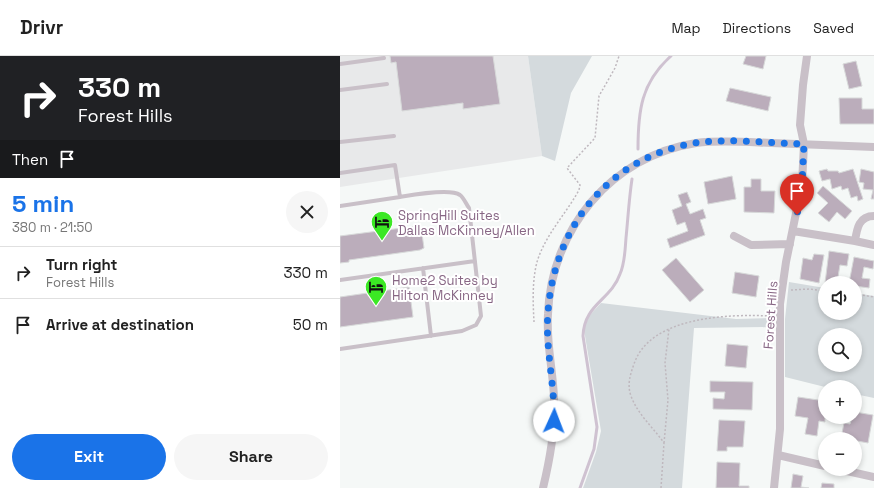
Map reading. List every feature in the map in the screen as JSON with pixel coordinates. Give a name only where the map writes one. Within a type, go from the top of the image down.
[{"type":"street","name":"Forest Hills","points":[[774,488],[780,429],[779,316],[781,294],[802,184],[804,144],[800,125],[802,85],[807,56]]},
{"type":"street","points":[[543,488],[554,421],[554,399],[548,323],[550,290],[563,244],[584,210],[604,188],[619,175],[646,159],[669,149],[713,142],[874,147]]},
{"type":"street","points":[[855,241],[861,220],[868,216],[874,216]]},
{"type":"street","points":[[793,232],[874,245]]},
{"type":"street","points":[[734,236],[751,245],[790,244]]},
{"type":"street","points":[[778,455],[818,464]]},
{"type":"street","points":[[862,474],[874,477]]},
{"type":"lane","points":[[340,64],[384,58]]},
{"type":"lane","points":[[340,90],[387,84]]},
{"type":"lane","points":[[340,142],[394,136]]},
{"type":"lane","points":[[340,173],[395,165],[400,197]]},
{"type":"lane","points":[[340,206],[400,197],[448,192],[460,195],[469,208],[481,311],[480,320],[470,329],[340,349]]},
{"type":"lane","points":[[340,280],[475,262]]},
{"type":"lane","points":[[423,268],[431,336]]},
{"type":"path","points":[[534,322],[535,275],[537,262],[556,225],[579,190],[580,185],[567,168],[594,138],[600,92],[615,68],[619,56]]},
{"type":"path","points":[[781,294],[795,289],[818,291]]},
{"type":"path","points":[[862,295],[874,297]]},
{"type":"path","points":[[664,443],[644,420],[631,396],[629,382],[636,355],[644,346],[669,329],[691,322],[724,316],[779,316]]},
{"type":"path","points":[[661,488],[668,400],[664,363],[669,329]]},
{"type":"shaded area","points":[[340,56],[528,56],[542,156],[340,187]]},
{"type":"shaded area","points":[[528,56],[592,56],[571,93],[555,161],[542,156]]},
{"type":"shaded area","points":[[789,282],[818,287],[818,320],[862,320],[862,294],[874,296],[874,398],[862,395],[862,380],[818,380],[818,385],[785,377],[785,319]]},
{"type":"shaded area","points":[[601,303],[736,319],[773,318],[773,327],[694,328],[682,488],[583,488],[596,452],[601,431],[584,330],[588,317]]},
{"type":"building","points":[[390,56],[493,56],[500,104],[463,109],[463,103],[402,111],[396,62],[391,63]]},
{"type":"building","points":[[746,56],[766,56],[763,69],[743,64]]},
{"type":"building","points":[[856,61],[862,86],[849,89],[843,64]]},
{"type":"building","points":[[730,88],[771,97],[768,111],[726,101]]},
{"type":"building","points":[[839,98],[862,98],[862,109],[874,109],[874,124],[840,124]]},
{"type":"building","points":[[827,169],[828,171],[838,171],[839,173],[853,169],[863,199],[858,201],[857,196],[851,198],[848,188],[842,190],[841,186],[832,189],[830,179],[822,181],[819,171]]},
{"type":"building","points":[[861,169],[874,172],[874,199],[871,199],[873,190],[863,189],[864,183],[859,182]]},
{"type":"building","points":[[732,176],[736,199],[708,204],[704,182]]},
{"type":"building","points":[[751,179],[761,179],[761,191],[775,191],[774,213],[744,212],[744,187],[751,187]]},
{"type":"building","points":[[823,186],[852,211],[845,219],[837,212],[829,222],[818,213],[828,203],[817,193]]},
{"type":"building","points":[[687,192],[691,202],[686,204],[690,214],[703,209],[706,218],[700,220],[705,235],[670,248],[667,239],[688,231],[685,222],[677,225],[672,210],[682,206],[678,195]]},
{"type":"building","name":"SpringHill Suites Dallas McKinney/Allen","points":[[417,226],[421,227],[424,248],[420,250],[349,260],[349,262],[340,263],[340,236]]},
{"type":"building","points":[[829,251],[849,254],[847,266],[840,265],[838,276],[826,276]]},
{"type":"building","points":[[814,254],[824,255],[820,276],[818,276],[818,283],[800,279],[803,258],[812,260]]},
{"type":"building","points":[[854,257],[874,261],[873,269],[864,267],[862,278],[862,276],[850,276]]},
{"type":"building","points":[[676,258],[704,290],[690,302],[662,270]]},
{"type":"building","points":[[735,272],[759,276],[756,297],[732,293]]},
{"type":"building","points":[[862,278],[870,279],[869,288],[862,287]]},
{"type":"building","name":"Home2 Suites by Hilton McKinney","points":[[409,287],[413,317],[340,327],[340,297]]},
{"type":"building","points":[[727,344],[748,346],[746,368],[725,366]]},
{"type":"building","points":[[710,381],[753,382],[752,410],[713,409],[713,398],[724,399],[725,392],[710,392]]},
{"type":"building","points":[[798,397],[818,400],[819,424],[817,436],[805,434],[808,418],[795,416]]},
{"type":"building","points":[[862,413],[873,415],[868,443],[862,442],[862,432],[842,432],[844,424],[862,424]]},
{"type":"building","points":[[719,420],[745,421],[743,447],[727,447],[727,451],[717,451]]},
{"type":"building","points":[[717,462],[740,463],[739,486],[749,486],[749,488],[716,488]]},
{"type":"building","points":[[793,474],[803,476],[801,487],[809,488],[791,488]]},
{"type":"building","points":[[822,483],[834,484],[834,488],[821,488]]},
{"type":"waterway","points":[[638,149],[639,122],[643,98],[653,77],[671,56]]},
{"type":"waterway","points":[[580,488],[594,449],[597,427],[583,336],[588,316],[611,290],[622,270],[632,179]]},
{"type":"place","name":"SpringHill Suites Dallas McKinney/Allen","points":[[382,242]]},
{"type":"place","name":"Home2 Suites by Hilton McKinney","points":[[376,306]]},
{"type":"route","points":[[554,421],[554,399],[548,314],[551,284],[555,268],[563,244],[572,226],[589,202],[619,175],[653,155],[669,149],[703,142],[731,141],[804,144],[801,195],[797,215]]}]
